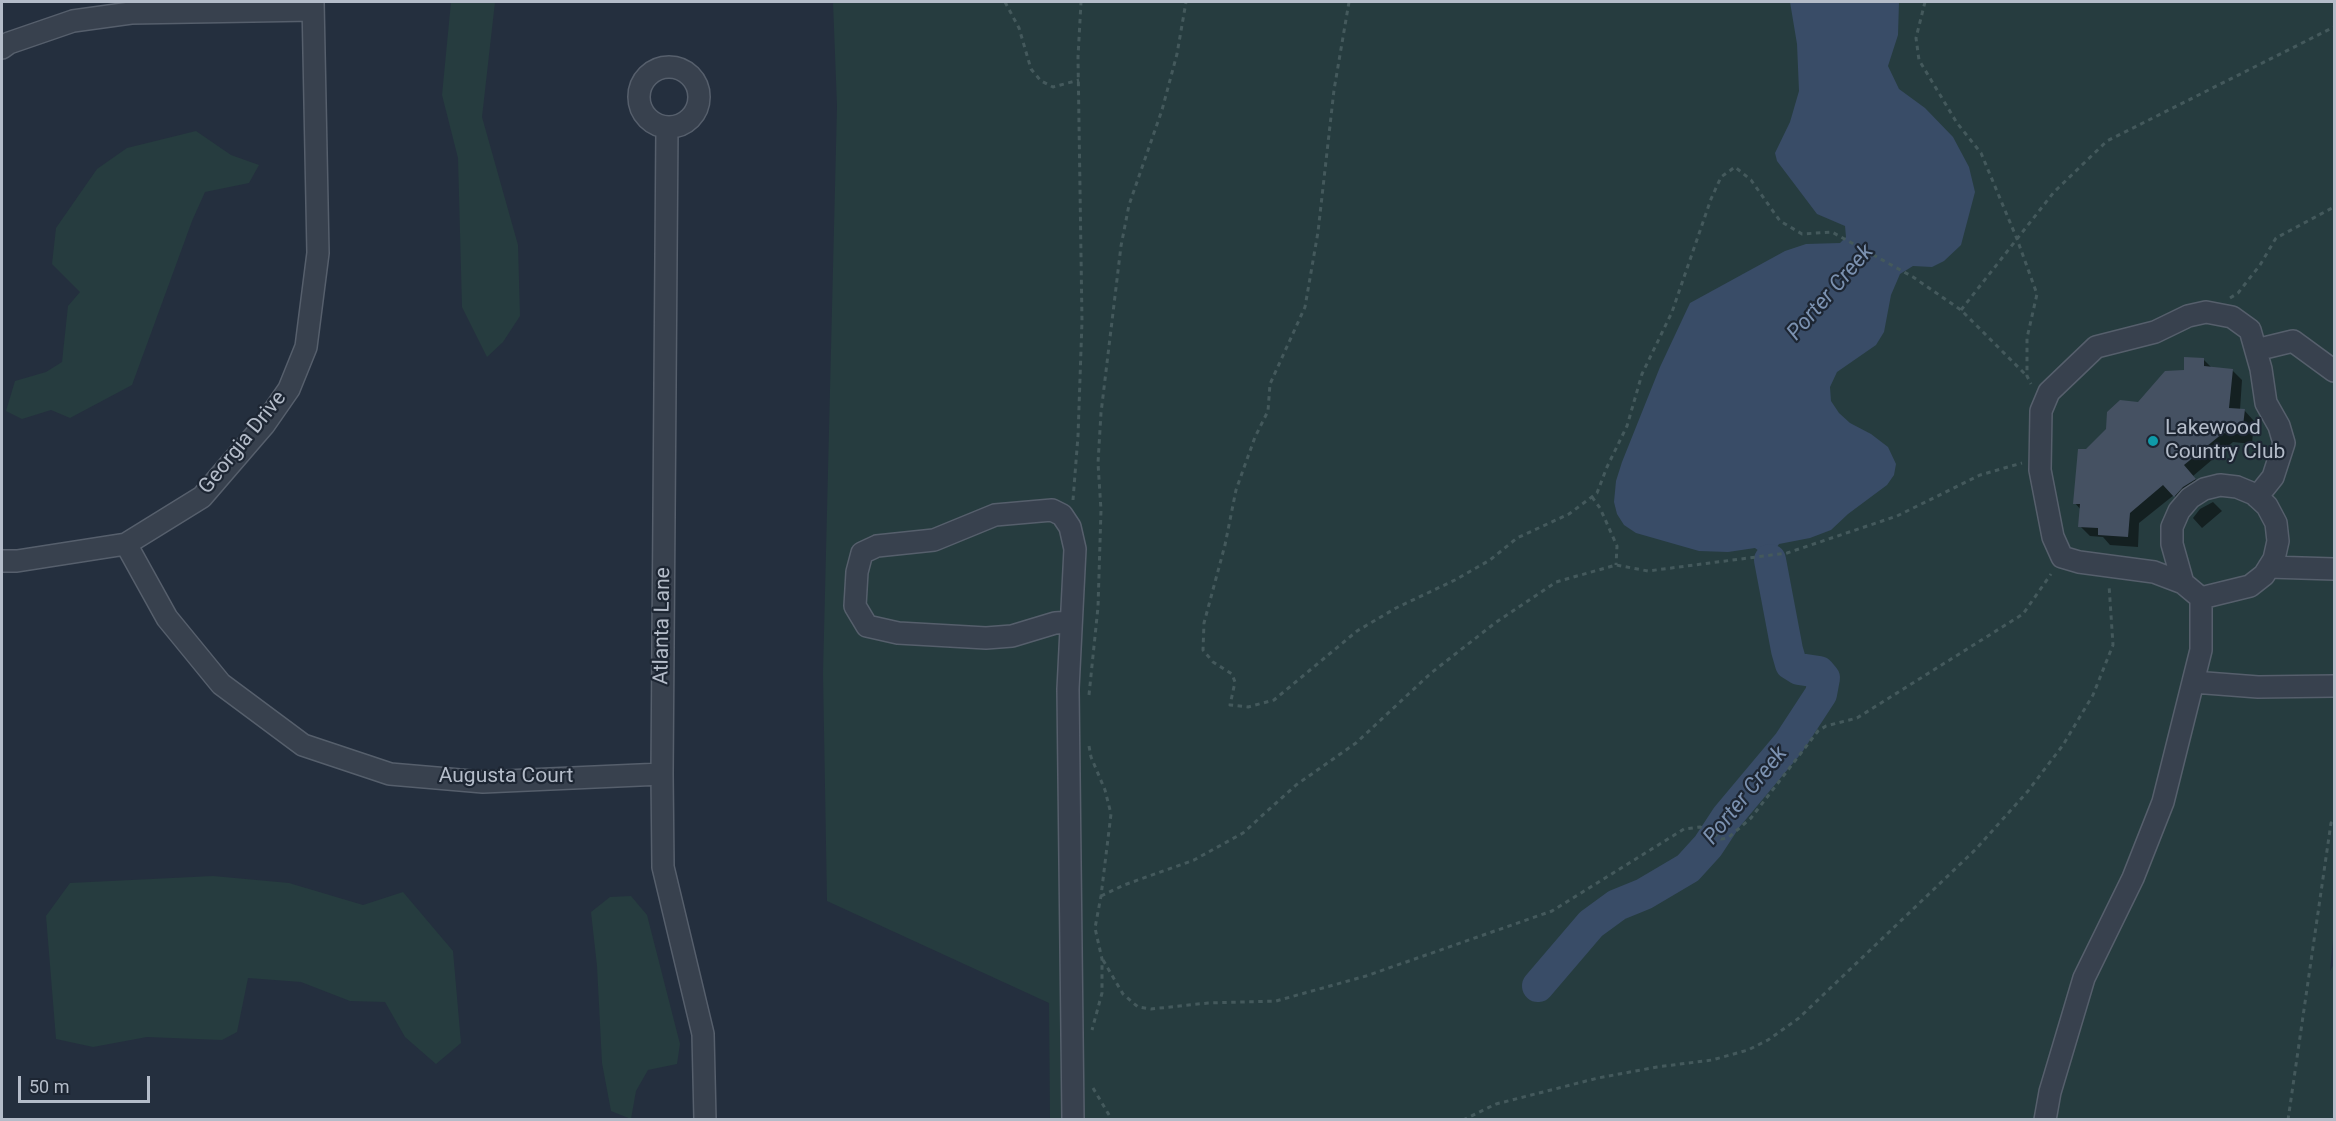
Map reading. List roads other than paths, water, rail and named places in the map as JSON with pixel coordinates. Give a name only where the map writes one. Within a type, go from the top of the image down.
[{"type":"street","points":[[2,48],[9,43],[73,21],[131,14],[313,6]]},
{"type":"street","name":"Georgia Drive","points":[[2,561],[17,561],[126,544],[202,496],[264,425],[289,389],[306,347],[318,253],[313,6]]},
{"type":"street","name":"Atlanta Lane","points":[[667,127],[663,867],[704,1034],[705,1119]]},
{"type":"street","points":[[2201,598],[2183,583],[2154,573],[2079,562],[2062,557],[2053,537],[2040,470],[2042,411],[2049,392],[2097,347],[2155,332],[2188,316],[2206,312],[2232,317],[2250,330],[2266,403],[2279,426],[2284,443],[2273,477],[2257,497]]},
{"type":"street","points":[[2256,350],[2293,341],[2334,371]]},
{"type":"street","points":[[2183,583],[2172,544],[2172,527],[2179,511],[2190,498],[2204,489],[2220,485],[2237,487],[2257,497],[2267,506],[2276,523],[2278,541],[2274,559],[2264,574],[2250,586],[2201,598]]},
{"type":"street","points":[[1071,622],[1056,623],[1012,636],[986,638],[898,633],[867,626],[855,606],[857,572],[862,553],[877,546],[934,540],[995,515],[1052,510],[1062,515],[1070,527],[1075,549],[1068,689],[1073,1119]]},
{"type":"street","name":"Augusta Court","points":[[126,544],[167,618],[221,684],[303,745],[390,774],[483,782],[662,774]]},
{"type":"street","points":[[2269,567],[2334,569]]},
{"type":"street","points":[[2045,1119],[2050,1092],[2084,978],[2133,878],[2163,802],[2201,650],[2201,598]]},
{"type":"street","points":[[2193,682],[2258,687],[2334,686]]},
{"type":"water","points":[[1790,2],[1899,2],[1898,35],[1888,66],[1899,89],[1925,108],[1953,137],[1969,167],[1975,192],[1961,245],[1944,261],[1932,267],[1913,266],[1900,274],[1891,295],[1884,332],[1876,345],[1837,372],[1830,387],[1831,401],[1839,413],[1850,423],[1871,434],[1888,447],[1896,464],[1894,475],[1887,485],[1848,514],[1831,530],[1810,538],[1779,544],[1772,554],[1763,554],[1755,548],[1728,552],[1699,551],[1636,533],[1624,525],[1617,514],[1614,502],[1616,481],[1622,462],[1660,367],[1690,303],[1785,251],[1806,244],[1840,243],[1846,237],[1845,226],[1817,214],[1777,161],[1775,153],[1790,122],[1799,91],[1797,44]]},
{"type":"waterway","name":"Porter Creek","points":[[1538,986],[1591,924],[1617,905],[1644,894],[1688,868],[1789,743],[1821,694],[1824,678],[1819,672],[1799,669],[1791,664],[1770,560]]},
{"type":"place","name":"Lakewood Country Club","points":[[2153,441]]}]
